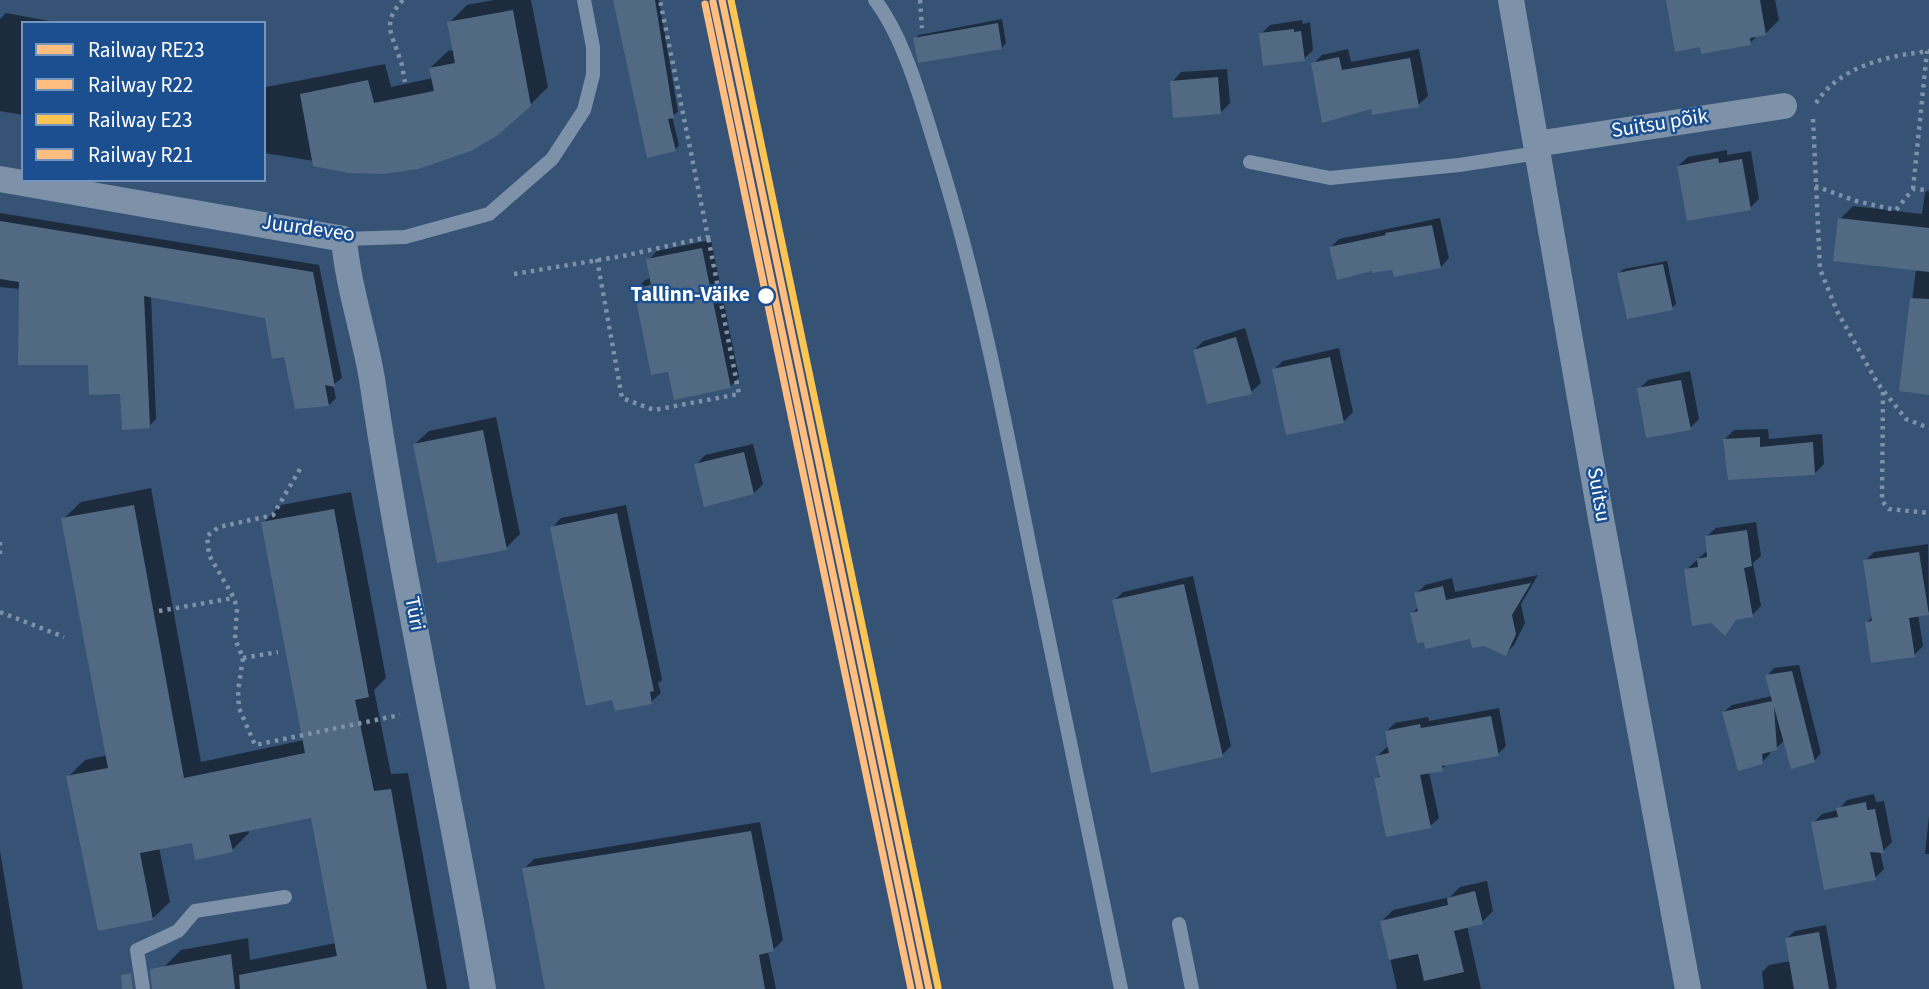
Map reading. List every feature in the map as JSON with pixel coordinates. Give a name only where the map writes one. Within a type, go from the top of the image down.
[{"type":"street","name":"Suitsu","points":[[1511,0],[1600,513],[1688,989]]},
{"type":"street","name":"Suitsu põik","points":[[1537,148],[1784,106]]},
{"type":"street","name":"Juurdeveo","points":[[0,179],[345,239]]},
{"type":"street","name":"Türi","points":[[345,239],[347,271],[366,341],[385,467],[483,989]]},
{"type":"lane","name":"Juurdeveo","points":[[345,239],[405,237],[489,214],[552,159],[584,110],[593,75],[593,47],[584,0]]},
{"type":"lane","points":[[875,0],[888,18],[905,59],[964,242],[1009,442],[1078,790],[1121,989]]},
{"type":"lane","points":[[1250,162],[1330,178],[1459,165],[1537,148]]},
{"type":"lane","points":[[143,989],[137,950],[178,931],[195,911],[285,897]]},
{"type":"lane","points":[[1179,924],[1192,989]]},
{"type":"path","points":[[403,0],[395,8],[389,24],[405,82]]},
{"type":"path","points":[[597,259],[622,398],[654,410],[739,394],[660,0]]},
{"type":"path","points":[[1815,186],[1856,201],[1895,210],[1913,189],[1928,51],[1866,64],[1822,93],[1814,106],[1815,186],[1820,269],[1837,311],[1883,391],[1906,419],[1929,428]]},
{"type":"path","points":[[1913,189],[1929,190]]},
{"type":"path","points":[[513,274],[622,256],[708,237]]},
{"type":"path","points":[[1883,391],[1882,501],[1889,509],[1929,513]]},
{"type":"path","points":[[300,469],[273,515],[219,527],[207,536],[208,555],[234,598],[237,609],[235,639],[243,658],[238,691],[239,708],[255,745],[431,709]]},
{"type":"path","points":[[0,542],[0,554]]},
{"type":"path","points":[[159,611],[234,598]]},
{"type":"path","points":[[0,612],[64,637]]},
{"type":"path","points":[[243,658],[278,652]]},
{"type":"building","points":[[613,0],[655,0],[674,118],[668,119],[676,151],[647,158]]},
{"type":"building","points":[[1666,0],[1760,0],[1766,35],[1750,38],[1751,45],[1701,54],[1700,47],[1675,52]]},
{"type":"building","points":[[513,10],[531,106],[498,135],[471,151],[418,169],[384,174],[348,173],[313,166],[300,94],[368,80],[374,103],[434,91],[429,68],[455,63],[447,22]]},
{"type":"building","points":[[998,23],[1002,49],[918,63],[913,38]]},
{"type":"building","points":[[1294,29],[1294,32],[1301,31],[1305,61],[1263,66],[1259,33]]},
{"type":"building","points":[[1339,57],[1342,70],[1410,58],[1419,107],[1372,115],[1371,109],[1322,123],[1311,63]]},
{"type":"building","points":[[1218,77],[1221,114],[1173,118],[1170,81]]},
{"type":"building","points":[[1718,158],[1719,163],[1742,159],[1751,210],[1687,221],[1677,166]]},
{"type":"building","points":[[1838,218],[1929,228],[1929,272],[1833,261]]},
{"type":"building","points":[[0,221],[313,272],[335,387],[325,385],[329,406],[295,409],[284,357],[272,359],[265,318],[144,296],[150,428],[122,430],[120,394],[89,395],[88,365],[18,365],[19,282],[0,279]]},
{"type":"building","points":[[1432,225],[1441,268],[1394,277],[1392,270],[1372,271],[1337,280],[1329,247]]},
{"type":"building","points":[[702,248],[731,388],[674,400],[668,372],[651,375],[634,289],[651,285],[646,259]]},
{"type":"building","points":[[1663,264],[1673,310],[1627,319],[1617,273]]},
{"type":"building","points":[[1910,298],[1929,299],[1929,395],[1899,391]]},
{"type":"building","points":[[1236,337],[1252,394],[1207,404],[1193,350]]},
{"type":"building","points":[[1330,357],[1344,423],[1286,435],[1272,369]]},
{"type":"building","points":[[1681,380],[1691,430],[1646,438],[1637,388]]},
{"type":"building","points":[[483,430],[507,550],[437,563],[413,444]]},
{"type":"building","points":[[1760,437],[1760,447],[1813,442],[1815,475],[1728,480],[1723,439]]},
{"type":"building","points":[[744,452],[754,494],[704,507],[694,464]]},
{"type":"building","points":[[134,505],[184,778],[305,753],[261,522],[334,509],[369,697],[355,700],[374,791],[391,789],[427,989],[240,989],[239,975],[337,956],[311,818],[229,835],[233,852],[195,860],[192,843],[140,853],[153,920],[98,931],[66,776],[108,768],[61,518]]},
{"type":"building","points":[[617,513],[654,691],[650,692],[652,704],[615,711],[612,700],[586,706],[550,527]]},
{"type":"building","points":[[1747,530],[1752,566],[1744,568],[1753,617],[1736,620],[1725,636],[1711,623],[1692,626],[1684,569],[1698,567],[1697,559],[1707,557],[1705,536]]},
{"type":"building","points":[[1919,552],[1929,615],[1909,618],[1915,657],[1871,663],[1865,622],[1872,621],[1863,560]]},
{"type":"building","points":[[1531,583],[1512,615],[1516,634],[1506,656],[1484,646],[1472,648],[1470,639],[1425,649],[1424,642],[1417,643],[1410,613],[1418,611],[1414,593],[1443,586],[1446,600]]},
{"type":"building","points":[[1184,584],[1223,757],[1151,773],[1112,600]]},
{"type":"building","points":[[1792,671],[1815,762],[1791,769],[1774,707],[1777,750],[1762,754],[1763,764],[1738,771],[1722,712],[1772,701],[1765,675]]},
{"type":"building","points":[[1491,716],[1499,756],[1442,766],[1443,771],[1420,775],[1431,828],[1386,837],[1374,778],[1380,777],[1375,756],[1389,753],[1385,731]]},
{"type":"building","points":[[1866,802],[1867,810],[1875,809],[1884,853],[1870,852],[1876,880],[1824,890],[1811,822],[1838,817],[1836,808]]},
{"type":"building","points":[[751,831],[774,951],[759,955],[765,989],[545,989],[522,868]]},
{"type":"building","points":[[1475,891],[1483,924],[1454,931],[1464,972],[1424,981],[1418,954],[1389,960],[1380,921],[1448,905],[1447,898]]},
{"type":"building","points":[[1819,932],[1829,989],[1794,989],[1785,938]]},
{"type":"building","points":[[231,954],[235,989],[152,989],[150,969]]},
{"type":"building","points":[[131,973],[133,989],[122,989],[121,975]]},
{"type":"rail line","name":"RE23","points":[[722,0],[929,989]]},
{"type":"rail line","name":"E23","points":[[731,0],[938,987]]},
{"type":"rail line","name":"R22","points":[[713,2],[920,989]]},
{"type":"rail line","name":"R21","points":[[705,4],[911,989]]},
{"type":"place","name":"Tallinn-Väike","points":[[766,296]]}]
